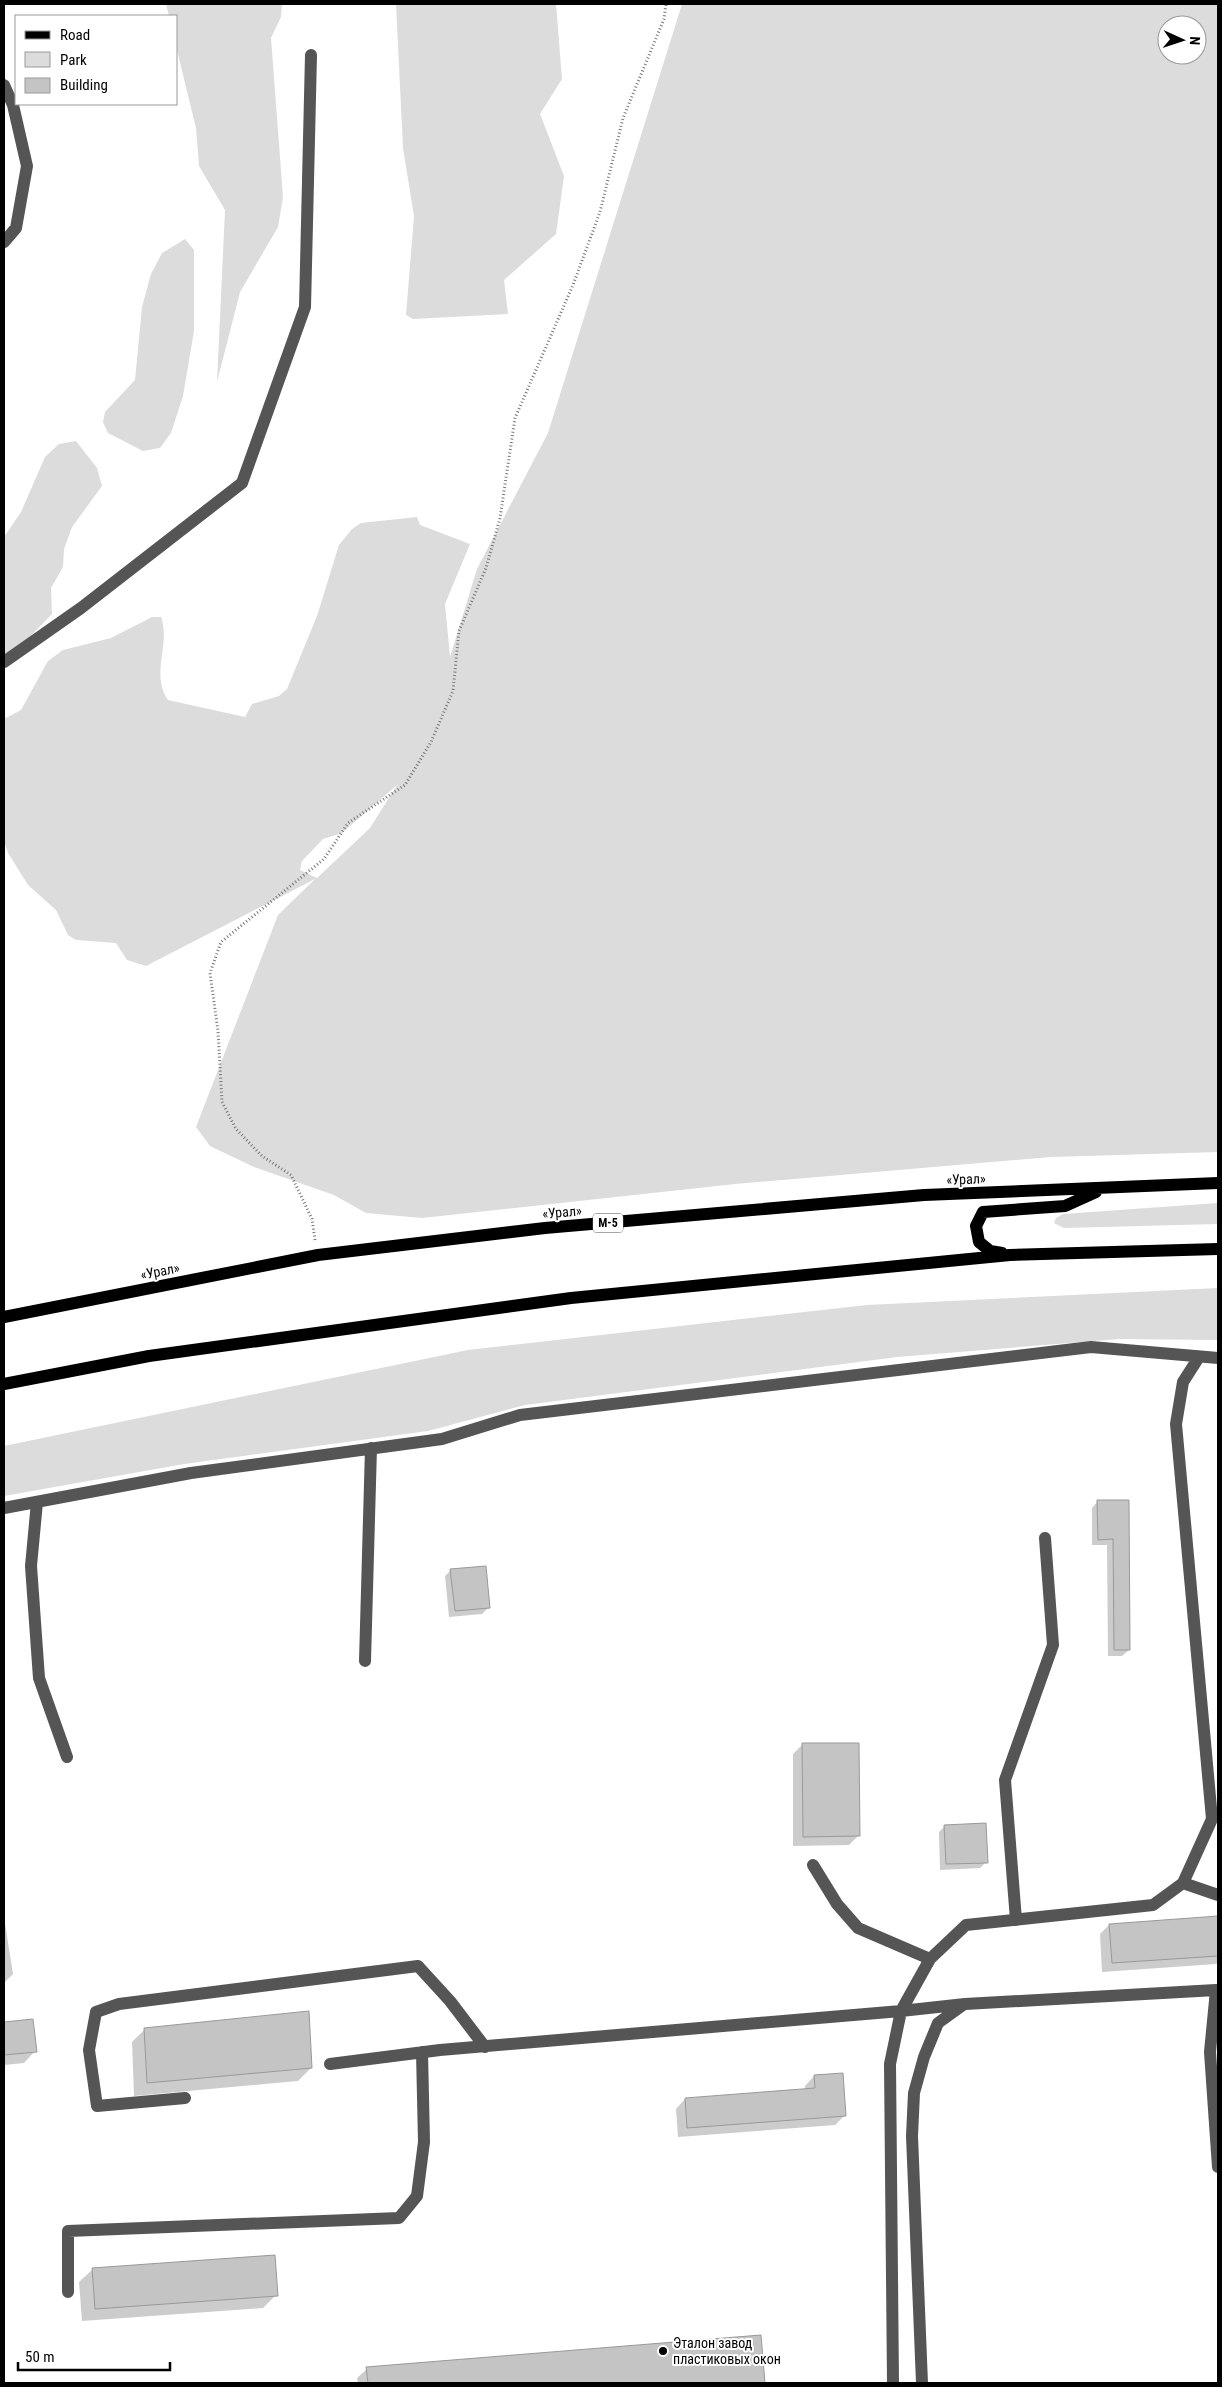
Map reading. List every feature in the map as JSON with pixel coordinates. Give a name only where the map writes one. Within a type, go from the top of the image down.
[{"type":"main road","name":"«Урал»","points":[[4,1317],[318,1255],[545,1228],[904,1197],[1218,1184]]},
{"type":"main road","points":[[1010,1255],[990,1251],[979,1242],[976,1226],[983,1212],[1065,1206],[1103,1188]]},
{"type":"main road","points":[[4,1384],[149,1356],[561,1299],[1010,1255],[1218,1249]]},
{"type":"street","points":[[4,662],[81,608],[242,484],[305,306],[311,55]]},
{"type":"street","points":[[4,85],[14,105],[27,166],[16,228],[4,242]]},
{"type":"street","points":[[4,1508],[192,1473],[442,1438],[520,1415],[1091,1347],[1199,1358],[1218,1358]]},
{"type":"street","points":[[893,2383],[890,2064],[901,2011],[930,1959],[966,1925],[1153,1905],[1183,1883],[1212,1819],[1214,1776],[1176,1424],[1183,1382],[1199,1358]]},
{"type":"street","points":[[365,1661],[371,1448]]},
{"type":"street","points":[[37,1502],[31,1566],[39,1678],[67,1757]]},
{"type":"street","points":[[1016,1920],[1005,1780],[1053,1645],[1045,1538]]},
{"type":"street","points":[[813,1865],[837,1904],[858,1928],[930,1959]]},
{"type":"street","points":[[1183,1883],[1218,1895]]},
{"type":"street","points":[[184,2098],[97,2106],[89,2050],[96,2012],[119,2004],[418,1966],[450,2001],[485,2047]]},
{"type":"street","points":[[330,2064],[422,2052],[965,2004],[1217,1990],[1210,2052],[1216,2099],[1218,2167]]},
{"type":"street","points":[[922,2383],[912,2136],[914,2093],[924,2057],[938,2023],[965,2004]]},
{"type":"street","points":[[68,2292],[68,2231],[399,2218],[417,2196],[422,2160],[424,2142],[422,2052]]},
{"type":"path","points":[[318,1255],[312,1219],[291,1175],[262,1156],[236,1129],[222,1102],[218,1031],[210,973],[221,942],[324,859],[348,823],[405,785],[431,742],[453,691],[459,631],[486,568],[500,518],[515,418],[573,285],[600,212],[623,118],[664,19],[666,4]]},
{"type":"green space","points":[[166,4],[282,4],[281,17],[271,38],[283,197],[278,227],[240,292],[217,382],[225,210],[199,166],[196,128],[178,54],[178,15],[169,15]]},
{"type":"green space","points":[[396,4],[556,4],[562,79],[540,114],[564,176],[556,234],[504,280],[508,314],[413,319],[406,315],[414,216],[403,148]]},
{"type":"green space","points":[[682,4],[1218,4],[1218,1152],[1051,1157],[735,1184],[422,1218],[366,1213],[334,1195],[254,1167],[210,1146],[196,1127],[278,915],[315,879],[146,966],[127,960],[116,943],[76,940],[68,935],[56,910],[28,885],[8,853],[4,841],[4,719],[21,710],[48,661],[63,650],[111,638],[152,617],[161,617],[163,627],[161,680],[168,700],[245,717],[252,704],[279,696],[287,689],[317,616],[339,545],[352,529],[361,523],[417,517],[420,525],[470,544],[445,604],[450,657],[477,569],[548,433]],"holes":[[[397,785],[370,828],[317,878],[300,870],[302,861],[323,839],[342,833]]]},
{"type":"green space","points":[[185,239],[194,250],[194,331],[183,396],[171,433],[160,448],[143,451],[108,433],[103,422],[105,412],[135,380],[142,307],[151,274],[162,253]]},
{"type":"green space","points":[[76,441],[97,468],[102,486],[72,527],[64,549],[63,567],[51,588],[52,614],[13,654],[4,658],[4,537],[21,512],[45,457],[59,444]]},
{"type":"green space","points":[[1218,1203],[1218,1224],[1064,1228],[1054,1223],[1056,1218],[1063,1214]]},
{"type":"green space","points":[[1218,1288],[1218,1340],[1119,1339],[897,1357],[525,1405],[428,1431],[184,1464],[4,1496],[4,1446],[468,1350],[867,1305]]},
{"type":"building","points":[[1097,1500],[1129,1500],[1130,1650],[1114,1650],[1113,1539],[1098,1540]]},
{"type":"building","points":[[486,1566],[490,1608],[455,1611],[450,1569]]},
{"type":"building","points":[[802,1743],[859,1743],[860,1836],[803,1837]]},
{"type":"building","points":[[986,1823],[988,1863],[946,1864],[944,1825]]},
{"type":"building","points":[[1218,1916],[1218,1956],[1112,1963],[1109,1924]]},
{"type":"building","points":[[309,2011],[312,2068],[147,2083],[144,2028]]},
{"type":"building","points":[[33,2019],[37,2052],[4,2055],[4,2022]]},
{"type":"building","points":[[843,2073],[846,2116],[687,2128],[685,2098],[815,2088],[814,2075]]},
{"type":"building","points":[[275,2255],[278,2296],[95,2309],[92,2268]]},
{"type":"building","name":"Эталон завод пластиковых окон","points":[[761,2335],[765,2383],[368,2383],[366,2367]]},
{"type":"place","name":"Эталон завод пластиковых окон","points":[[663,2351]]}]
